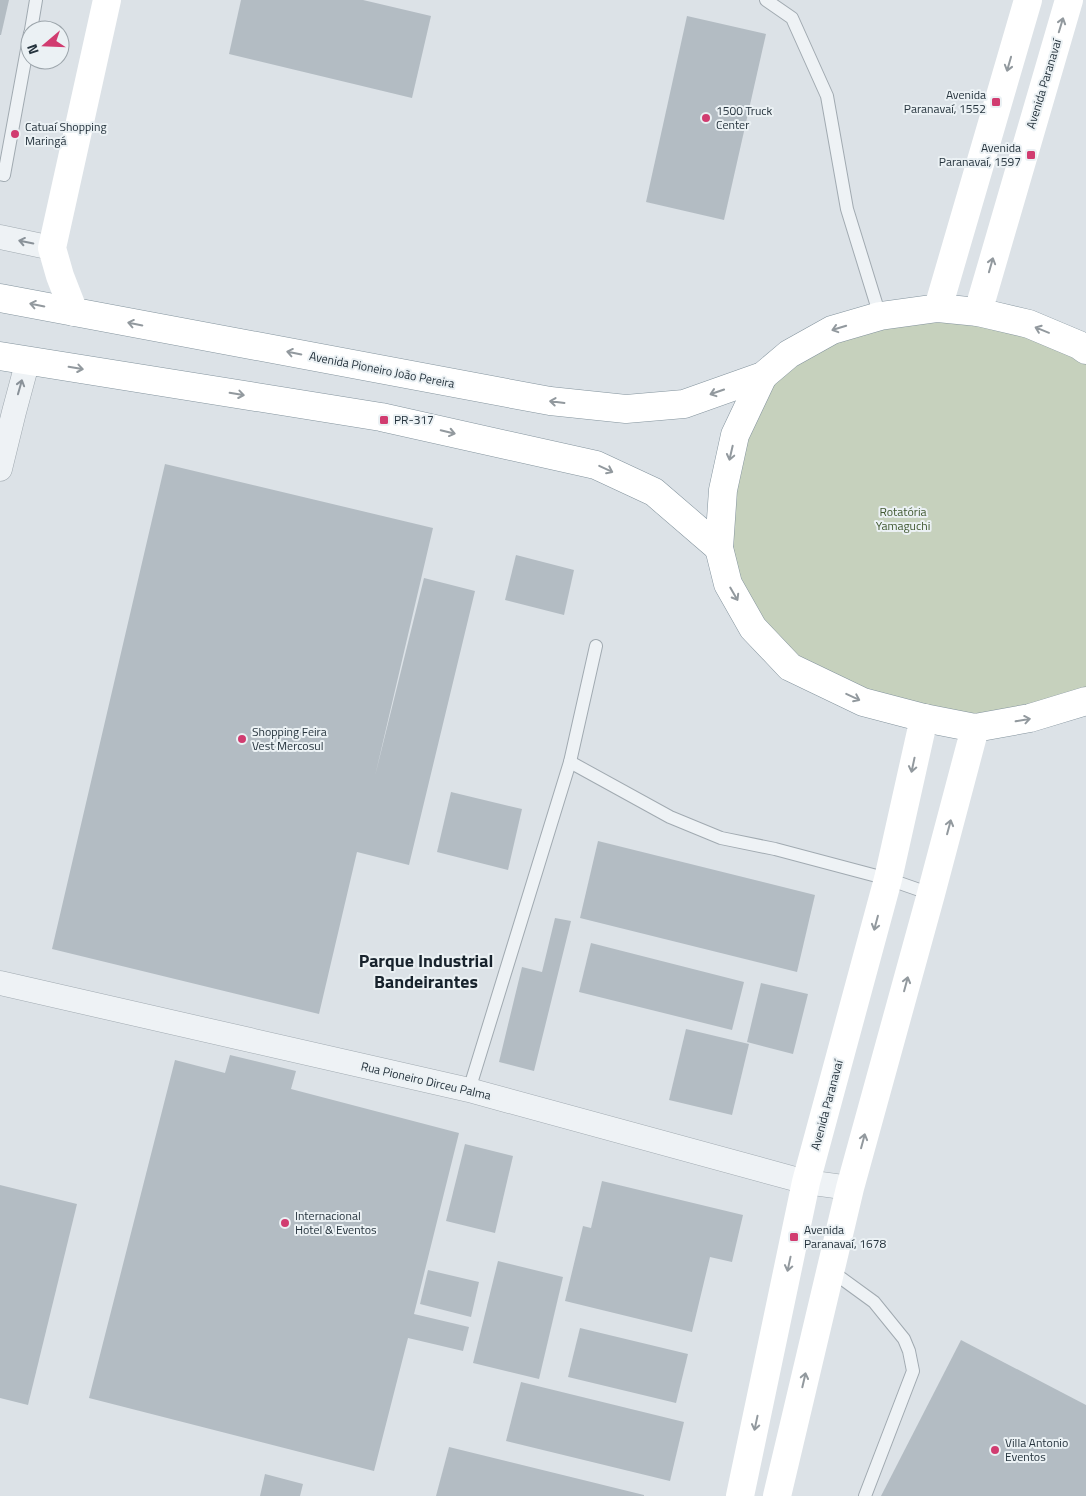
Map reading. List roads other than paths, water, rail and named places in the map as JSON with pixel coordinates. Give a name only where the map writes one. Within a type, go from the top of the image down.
[{"type":"main road","points":[[74,312],[60,276],[52,248],[107,0]]},
{"type":"main road","points":[[938,308],[1028,0]]},
{"type":"main road","name":"Avenida Paranavaí","points":[[978,312],[1069,0]]},
{"type":"main road","name":"Avenida Pioneiro João Pereira","points":[[0,298],[550,401],[626,410],[684,404],[763,376]]},
{"type":"main road","points":[[1084,703],[1030,718],[975,728],[924,718],[863,702],[790,667],[753,628],[728,584],[719,548],[723,490],[735,435],[763,376],[789,354],[832,330],[880,316],[938,308],[978,312],[1029,324],[1079,345],[1086,350]]},
{"type":"main road","points":[[0,356],[381,417],[596,465],[654,492],[719,548]]},
{"type":"main road","name":"Avenida Paranavaí","points":[[740,1496],[806,1182],[888,879],[924,718]]},
{"type":"main road","points":[[777,1496],[850,1188],[975,728]]},
{"type":"street","points":[[0,237],[52,248]]},
{"type":"street","points":[[0,469],[7,411],[28,360]]},
{"type":"street","name":"Rua Pioneiro Dirceu Palma","points":[[0,983],[469,1090],[806,1182],[850,1188]]},
{"type":"lane","points":[[32,20],[36,0]]},
{"type":"lane","points":[[766,0],[792,18],[827,96],[847,209],[880,316]]},
{"type":"lane","points":[[0,174],[4,175],[23,70]]},
{"type":"lane","points":[[469,1090],[570,762],[596,646]]},
{"type":"lane","points":[[570,762],[670,817],[721,838],[775,849],[888,879],[931,894]]},
{"type":"lane","points":[[830,1270],[874,1302],[904,1339],[909,1351],[913,1371],[865,1496]]},
{"type":"place","name":"Avenida Paranavaí, 1552","points":[[996,102]]},
{"type":"place","name":"1500 Truck Center","points":[[706,118]]},
{"type":"place","name":"Catuaí Shopping Maringá","points":[[15,134]]},
{"type":"place","name":"Avenida Paranavaí, 1597","points":[[1031,155]]},
{"type":"place","name":"PR-317","points":[[384,420]]},
{"type":"place","name":"Shopping Feira Vest Mercosul","points":[[242,739]]},
{"type":"place","name":"Internacional Hotel & Eventos","points":[[285,1223]]},
{"type":"place","name":"Avenida Paranavaí, 1678","points":[[794,1237]]},
{"type":"place","name":"Villa Antonio Eventos","points":[[995,1450]]},
{"type":"district","name":"Parque Industrial Bandeirantes","points":[[426,971]]},
{"type":"park label","name":"Rotatória Yamaguchi","points":[[903,519]]}]
